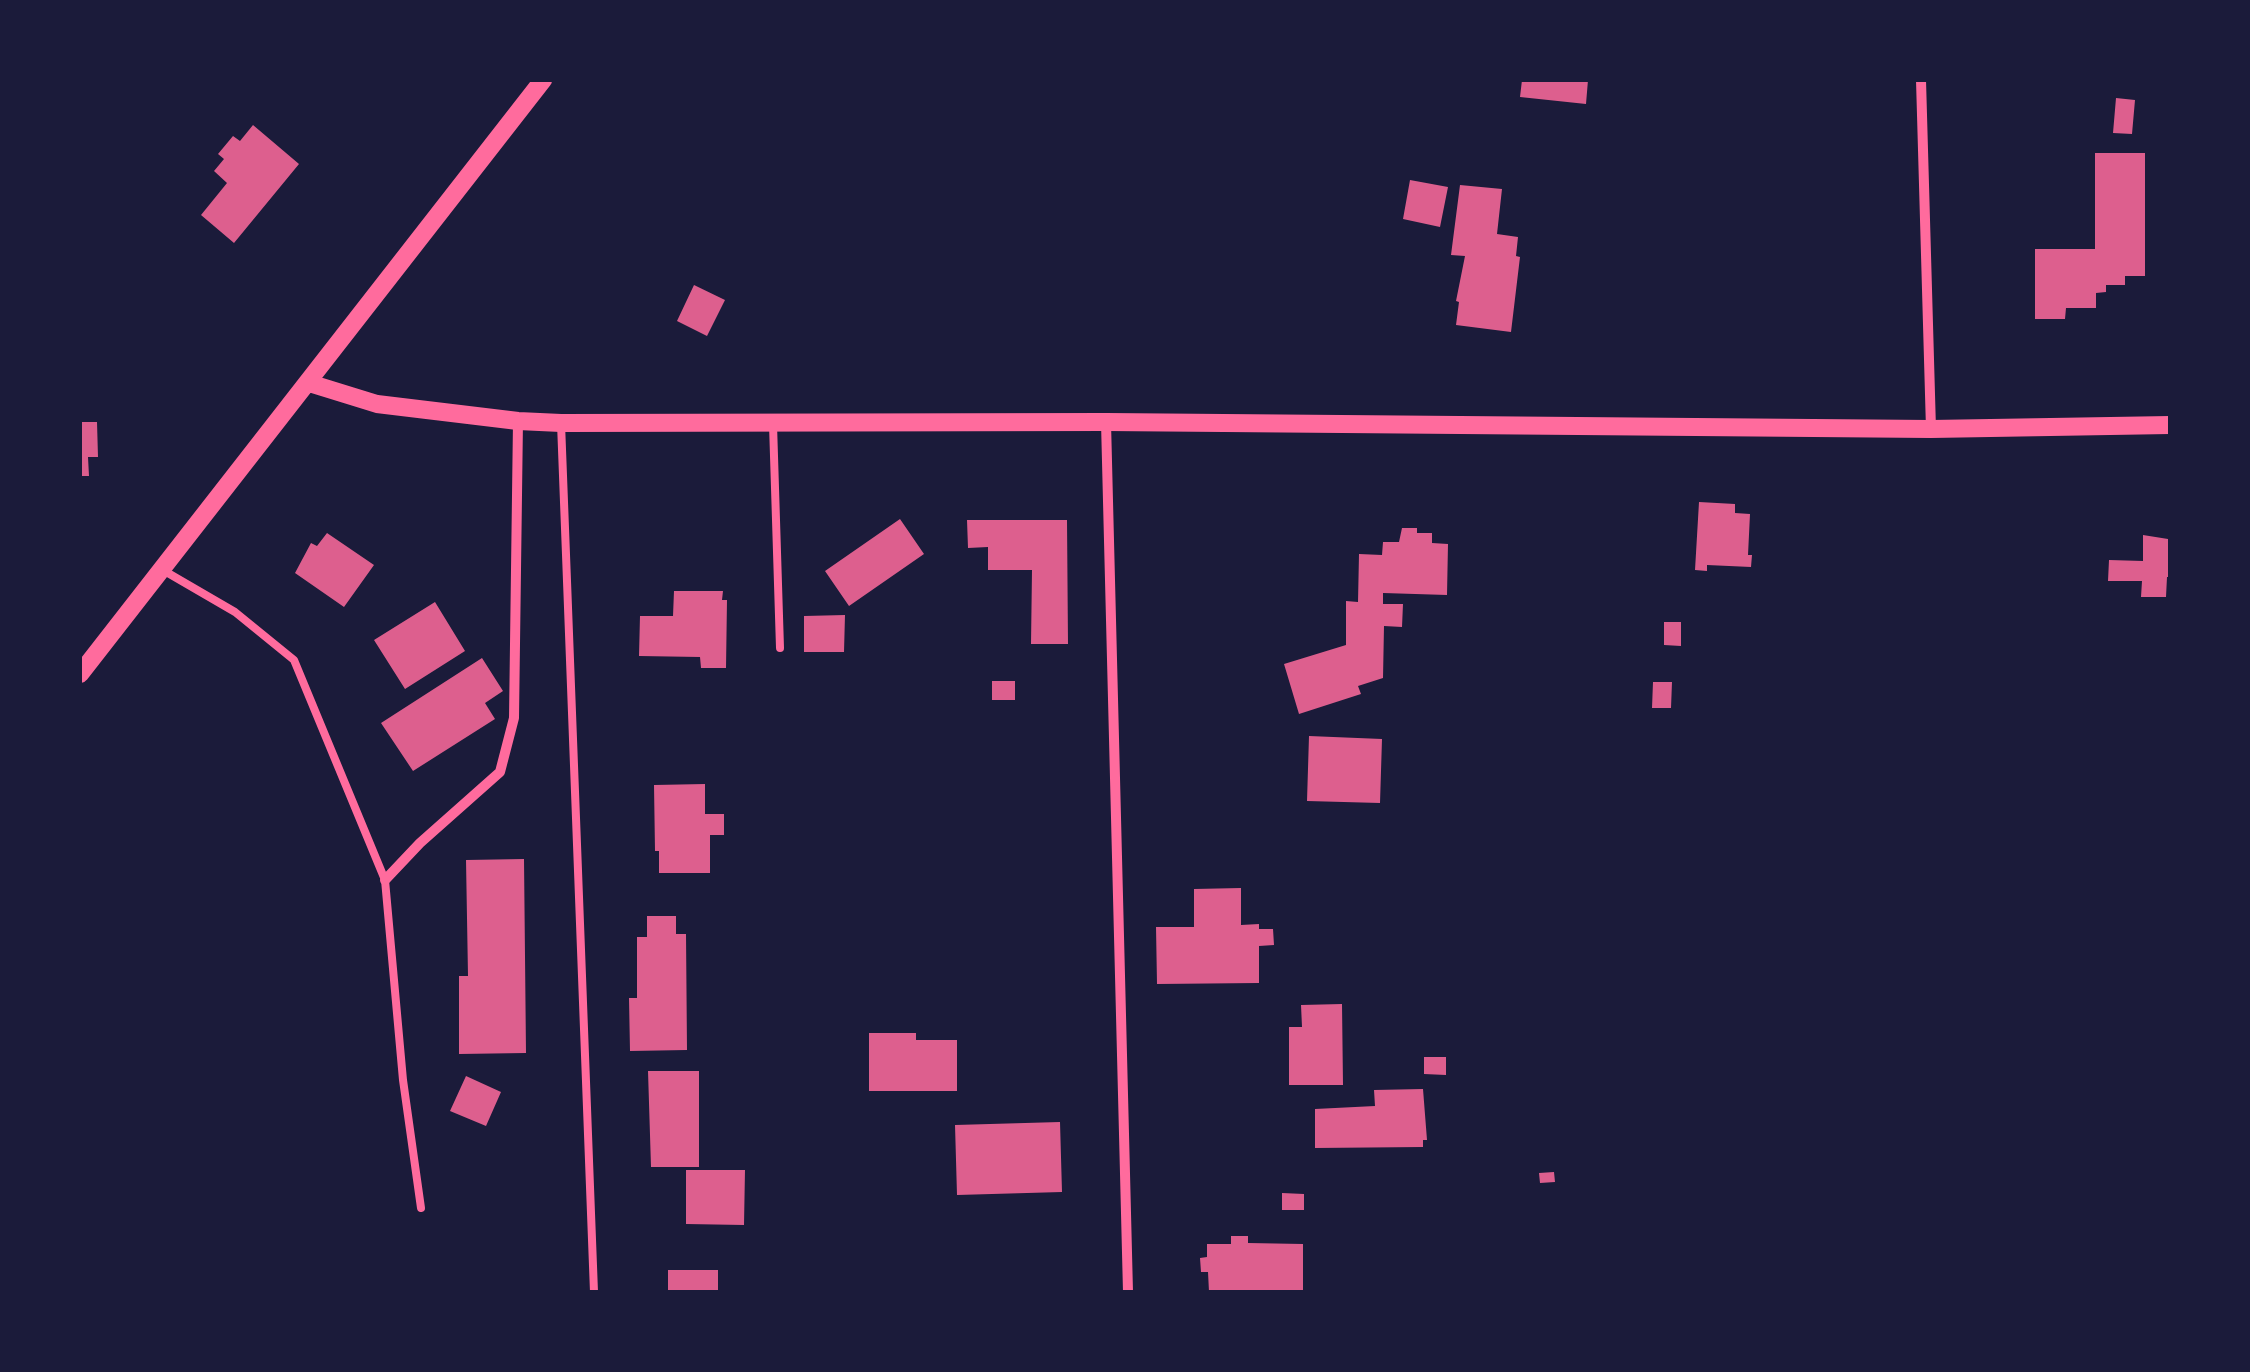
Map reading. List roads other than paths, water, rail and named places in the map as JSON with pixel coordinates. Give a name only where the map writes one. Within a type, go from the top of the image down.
[{"type":"street","points":[[80,674],[543,80]]},
{"type":"street","points":[[1921,80],[1930,429]]},
{"type":"street","points":[[309,382],[377,404],[561,423],[1106,422],[1930,429],[2170,425]]},
{"type":"street","points":[[385,880],[420,843],[500,772],[514,718],[518,421]]},
{"type":"street","points":[[1106,422],[1128,1292]]},
{"type":"lane","points":[[561,423],[594,1292]]},
{"type":"lane","points":[[773,424],[780,648]]},
{"type":"lane","points":[[161,568],[236,612],[294,660],[385,880],[420,1208]]}]
